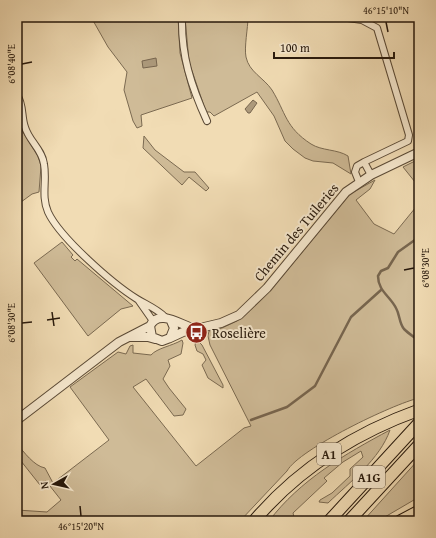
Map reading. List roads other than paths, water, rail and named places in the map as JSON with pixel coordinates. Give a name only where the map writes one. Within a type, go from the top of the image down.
[{"type":"highway","name":"A1","points":[[254,521],[290,484],[324,457],[361,435],[419,410]]},
{"type":"highway","name":"A1G","points":[[329,521],[419,423]]},
{"type":"highway","name":"A1G","points":[[349,521],[419,445]]},
{"type":"highway","points":[[400,521],[419,511]]},
{"type":"street","points":[[182,17],[186,68],[194,93],[207,121]]},
{"type":"street","points":[[341,17],[362,20],[377,28],[409,136],[408,141],[358,166],[355,172],[360,182]]},
{"type":"street","points":[[17,95],[22,107],[25,128],[40,150],[43,159],[45,169],[44,200],[50,215],[82,254],[119,286],[138,300],[149,304],[168,319],[174,332],[170,338],[162,341],[138,336],[128,338]]},
{"type":"street","name":"Chemin des Tuileries","points":[[170,338],[196,329],[226,322],[246,310],[271,283],[337,201],[371,175],[419,152]]},
{"type":"street","points":[[364,162],[371,175]]},
{"type":"street","points":[[138,300],[151,323],[150,333],[155,339]]},
{"type":"street","points":[[17,420],[111,348],[158,317],[168,319]]},
{"type":"street","name":"Chemin des Tuileries","points":[[168,319],[196,329]]},
{"type":"waterway","points":[[419,237],[398,252],[388,268],[381,271],[378,276],[382,290],[396,308],[402,327],[419,341]]},
{"type":"waterway","points":[[251,420],[287,407],[315,386],[351,317],[381,290]]},
{"type":"place","name":"Roselière","points":[[197,333]]}]
